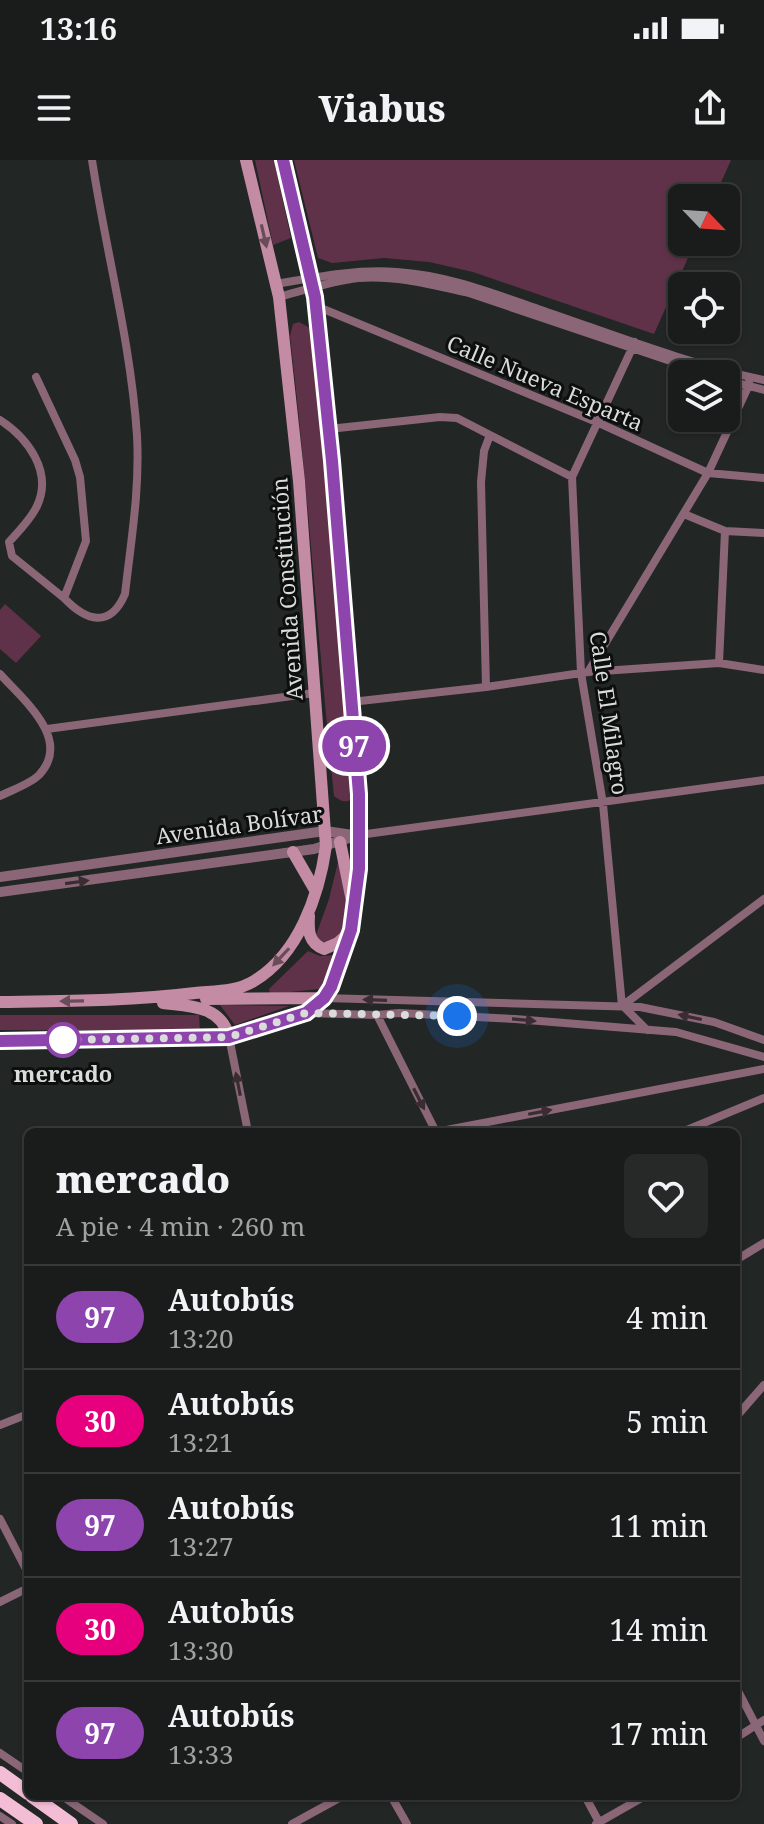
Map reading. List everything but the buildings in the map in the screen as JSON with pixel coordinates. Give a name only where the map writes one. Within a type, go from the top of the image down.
[{"type":"highway","points":[[0,1773],[24,1791]]},
{"type":"highway","points":[[0,1799],[36,1824]]},
{"type":"highway","points":[[37,1800],[71,1824]]},
{"type":"main road","name":"Avenida Constitución","points":[[0,1002],[143,999],[240,988],[256,980],[292,944],[303,924],[333,844],[325,831],[301,496],[279,297],[246,160]]},
{"type":"main road","points":[[0,1041],[229,1037],[306,1013],[324,998],[331,987],[351,930],[355,912],[359,794],[329,429],[316,306],[283,160]]},
{"type":"main road","points":[[333,844],[355,912]]},
{"type":"main road","points":[[293,852],[314,894],[308,932],[315,945],[330,948],[351,930]]},
{"type":"main road","points":[[143,999],[324,998]]},
{"type":"main road","points":[[143,999],[209,1010],[229,1037]]},
{"type":"street","points":[[0,420],[12,427],[33,452],[41,469],[42,489],[37,506],[9,542],[12,556],[74,609],[94,619],[112,612],[125,594],[137,488],[137,436],[124,332],[92,160]]},
{"type":"street","points":[[276,284],[396,278],[526,308],[672,360]]},
{"type":"street","points":[[279,297],[312,283]]},
{"type":"street","name":"Calle Nueva Esparta","points":[[316,306],[599,423],[708,473],[764,478]]},
{"type":"street","points":[[634,346],[749,382],[764,390]]},
{"type":"street","name":"Calle El Milagro","points":[[622,1006],[603,804],[584,673],[572,477],[634,346]]},
{"type":"street","points":[[36,377],[80,477],[86,541],[64,598]]},
{"type":"street","points":[[740,381],[764,380]]},
{"type":"street","points":[[584,673],[708,473],[749,382]]},
{"type":"street","points":[[329,429],[440,417],[457,418],[572,477]]},
{"type":"street","points":[[486,687],[481,482],[484,451],[490,435]]},
{"type":"street","points":[[684,514],[725,531],[764,533]]},
{"type":"street","points":[[719,663],[725,531]]},
{"type":"street","points":[[351,702],[584,673],[719,663],[764,670]]},
{"type":"street","points":[[0,674],[47,729],[50,747],[48,761],[38,775],[0,796]]},
{"type":"street","points":[[47,729],[314,693]]},
{"type":"street","points":[[359,835],[764,780]]},
{"type":"street","name":"Avenida Bolívar","points":[[0,877],[325,831],[359,835]]},
{"type":"street","name":"Avenida Bolívar","points":[[0,892],[293,852],[359,835]]},
{"type":"street","points":[[622,1006],[764,899]]},
{"type":"street","points":[[324,998],[640,1007],[714,1022],[764,1040]]},
{"type":"street","points":[[622,1006],[647,1030]]},
{"type":"street","points":[[306,1013],[399,1013],[676,1032],[764,1057]]},
{"type":"street","points":[[377,1015],[434,1128]]},
{"type":"street","points":[[229,1037],[247,1128]]},
{"type":"street","points":[[457,1128],[764,1069]]},
{"type":"street","points":[[692,1128],[764,1098]]},
{"type":"street","points":[[740,1258],[764,1243]]},
{"type":"street","points":[[740,1412],[764,1385]]},
{"type":"street","points":[[0,1425],[24,1416]]},
{"type":"street","points":[[0,1519],[24,1565]]},
{"type":"street","points":[[0,1602],[24,1590]]},
{"type":"street","points":[[740,1695],[764,1741]]},
{"type":"street","points":[[740,1735],[764,1720]]},
{"type":"street","points":[[0,1753],[24,1769]]},
{"type":"street","points":[[69,1800],[103,1824]]},
{"type":"street","points":[[292,1824],[336,1800]]},
{"type":"street","points":[[393,1800],[407,1824]]},
{"type":"street","points":[[587,1800],[599,1823],[638,1800]]},
{"type":"street","points":[[0,1816],[12,1824]]},
{"type":"shaded area","points":[[255,160],[274,160],[291,238],[273,245]]},
{"type":"shaded area","points":[[294,160],[731,160],[720,184],[668,184],[668,256],[689,256],[682,272],[668,272],[668,303],[654,334],[473,272],[429,262],[384,258],[332,263],[318,258]]},
{"type":"shaded area","points":[[299,322],[312,329],[357,796],[345,801],[334,796],[328,738],[290,336],[293,324]]},
{"type":"shaded area","points":[[5,604],[41,636],[16,663],[0,649],[0,610]]},
{"type":"shaded area","points":[[339,858],[346,917],[339,937],[332,942],[324,942],[316,935]]},
{"type":"shaded area","points":[[308,951],[320,956],[339,955],[329,988],[270,994],[269,989]]},
{"type":"shaded area","points":[[220,1005],[289,1006],[235,1025]]},
{"type":"shaded area","points":[[0,1015],[199,1015],[200,1031],[0,1030]]},
{"type":"bus line","name":"97","points":[[0,1041],[229,1037],[306,1013],[324,998],[331,987],[351,930],[359,869],[359,794],[332,461],[315,297],[283,160]]},
{"type":"place","name":"mercado","points":[[63,1040]]},
{"type":"route","points":[[63,1040],[229,1037],[306,1013],[457,1016]]}]
